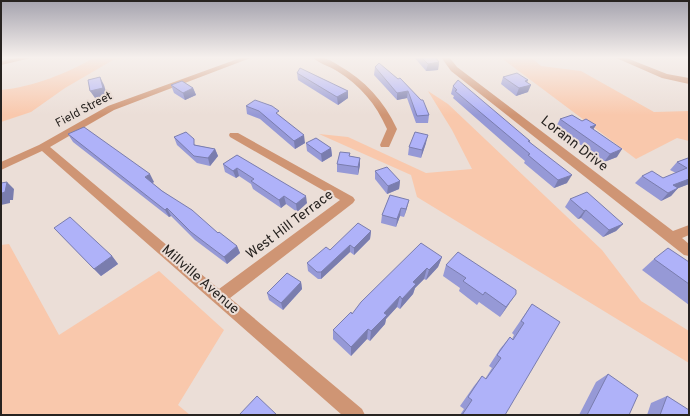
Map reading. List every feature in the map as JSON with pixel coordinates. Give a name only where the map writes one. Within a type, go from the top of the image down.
[{"type":"street","name":"Field Street","points":[[1,166],[43,147],[111,108],[195,76]]},
{"type":"street","points":[[353,76],[368,90],[386,113],[392,129],[384,145]]},
{"type":"street","name":"Lorann Drive","points":[[464,76],[689,251]]},
{"type":"street","points":[[666,76],[689,81]]},
{"type":"street","name":"West Hill Terrace","points":[[220,298],[349,200],[234,135]]},
{"type":"street","name":"Millville Avenue","points":[[43,147],[356,415]]},
{"type":"street","points":[[672,237],[689,230]]},
{"type":"shaded area","points":[[55,76],[85,76],[65,88],[31,112],[1,122],[1,90],[25,86]]},
{"type":"shaded area","points":[[526,76],[591,76],[654,112],[689,111],[689,141],[677,138],[636,159]]},
{"type":"shaded area","points":[[428,91],[448,104],[602,250],[641,301],[689,331],[689,363],[417,197],[411,175],[319,134],[348,137],[426,173],[472,169],[452,130]]},
{"type":"shaded area","points":[[9,244],[59,335],[159,271],[224,330],[178,405],[190,415],[1,415],[1,245]]},
{"type":"building","points":[[303,76],[318,76],[348,91],[337,97]]},
{"type":"building","points":[[383,76],[400,78],[421,100],[423,100],[429,115],[417,116],[408,91],[397,93]]},
{"type":"building","points":[[522,76],[528,80],[525,81],[531,85],[519,88],[503,77]]},
{"type":"building","points":[[100,77],[103,88],[90,91],[88,80]]},
{"type":"building","points":[[458,80],[530,141],[528,141],[572,175],[558,180],[528,155],[530,154],[455,91],[457,90],[453,86]]},
{"type":"building","points":[[182,81],[193,88],[183,93],[171,85]]},
{"type":"building","points":[[255,100],[272,106],[279,111],[276,113],[304,135],[294,141],[259,111],[246,106]]},
{"type":"building","points":[[572,115],[582,121],[586,119],[596,125],[590,127],[622,149],[610,154],[560,119]]},
{"type":"building","points":[[84,127],[150,174],[145,177],[162,191],[192,210],[218,233],[219,232],[237,246],[224,257],[191,232],[167,208],[165,210],[68,134]]},
{"type":"building","points":[[186,132],[194,139],[194,145],[215,149],[208,158],[194,156],[174,137]]},
{"type":"building","points":[[415,132],[428,135],[422,150],[409,147]]},
{"type":"building","points":[[316,138],[331,148],[321,154],[306,143]]},
{"type":"building","points":[[340,152],[350,153],[349,156],[360,158],[358,167],[337,164]]},
{"type":"building","points":[[237,155],[306,196],[296,204],[284,196],[279,200],[251,181],[254,179],[237,168],[233,171],[223,164]]},
{"type":"building","points":[[688,158],[689,179],[673,185],[678,188],[668,193],[642,176],[652,171],[663,178],[687,168],[677,162]]},
{"type":"building","points":[[387,167],[400,181],[388,186],[375,171]]},
{"type":"building","points":[[7,182],[5,192],[1,195],[1,183]]},
{"type":"building","points":[[587,192],[623,224],[609,230],[586,210],[584,211],[570,199]]},
{"type":"building","points":[[390,195],[409,200],[406,209],[401,208],[397,219],[382,215]]},
{"type":"building","points":[[70,217],[112,256],[94,269],[54,228]]},
{"type":"building","points":[[358,223],[371,231],[354,248],[350,245],[321,272],[317,272],[307,263],[326,247],[330,250]]},
{"type":"building","points":[[421,243],[442,257],[429,270],[427,268],[413,282],[416,284],[402,299],[400,296],[384,313],[387,315],[371,331],[368,329],[351,347],[333,330],[351,312],[352,314],[361,302]]},
{"type":"building","points":[[668,248],[689,262],[689,284],[654,259]]},
{"type":"building","points":[[458,252],[516,290],[516,294],[506,307],[485,292],[483,295],[463,281],[466,278],[446,265]]},
{"type":"building","points":[[287,273],[301,282],[281,303],[267,293]]},
{"type":"building","points":[[532,304],[560,322],[505,415],[462,415],[472,400],[468,397],[482,376],[486,379],[501,358],[497,355],[510,337],[513,340],[524,323],[521,321]]},
{"type":"building","points":[[608,374],[638,395],[629,415],[587,415]]},
{"type":"building","points":[[257,396],[277,415],[239,415]]},
{"type":"building","points":[[667,396],[689,410],[689,415],[660,415]]}]
